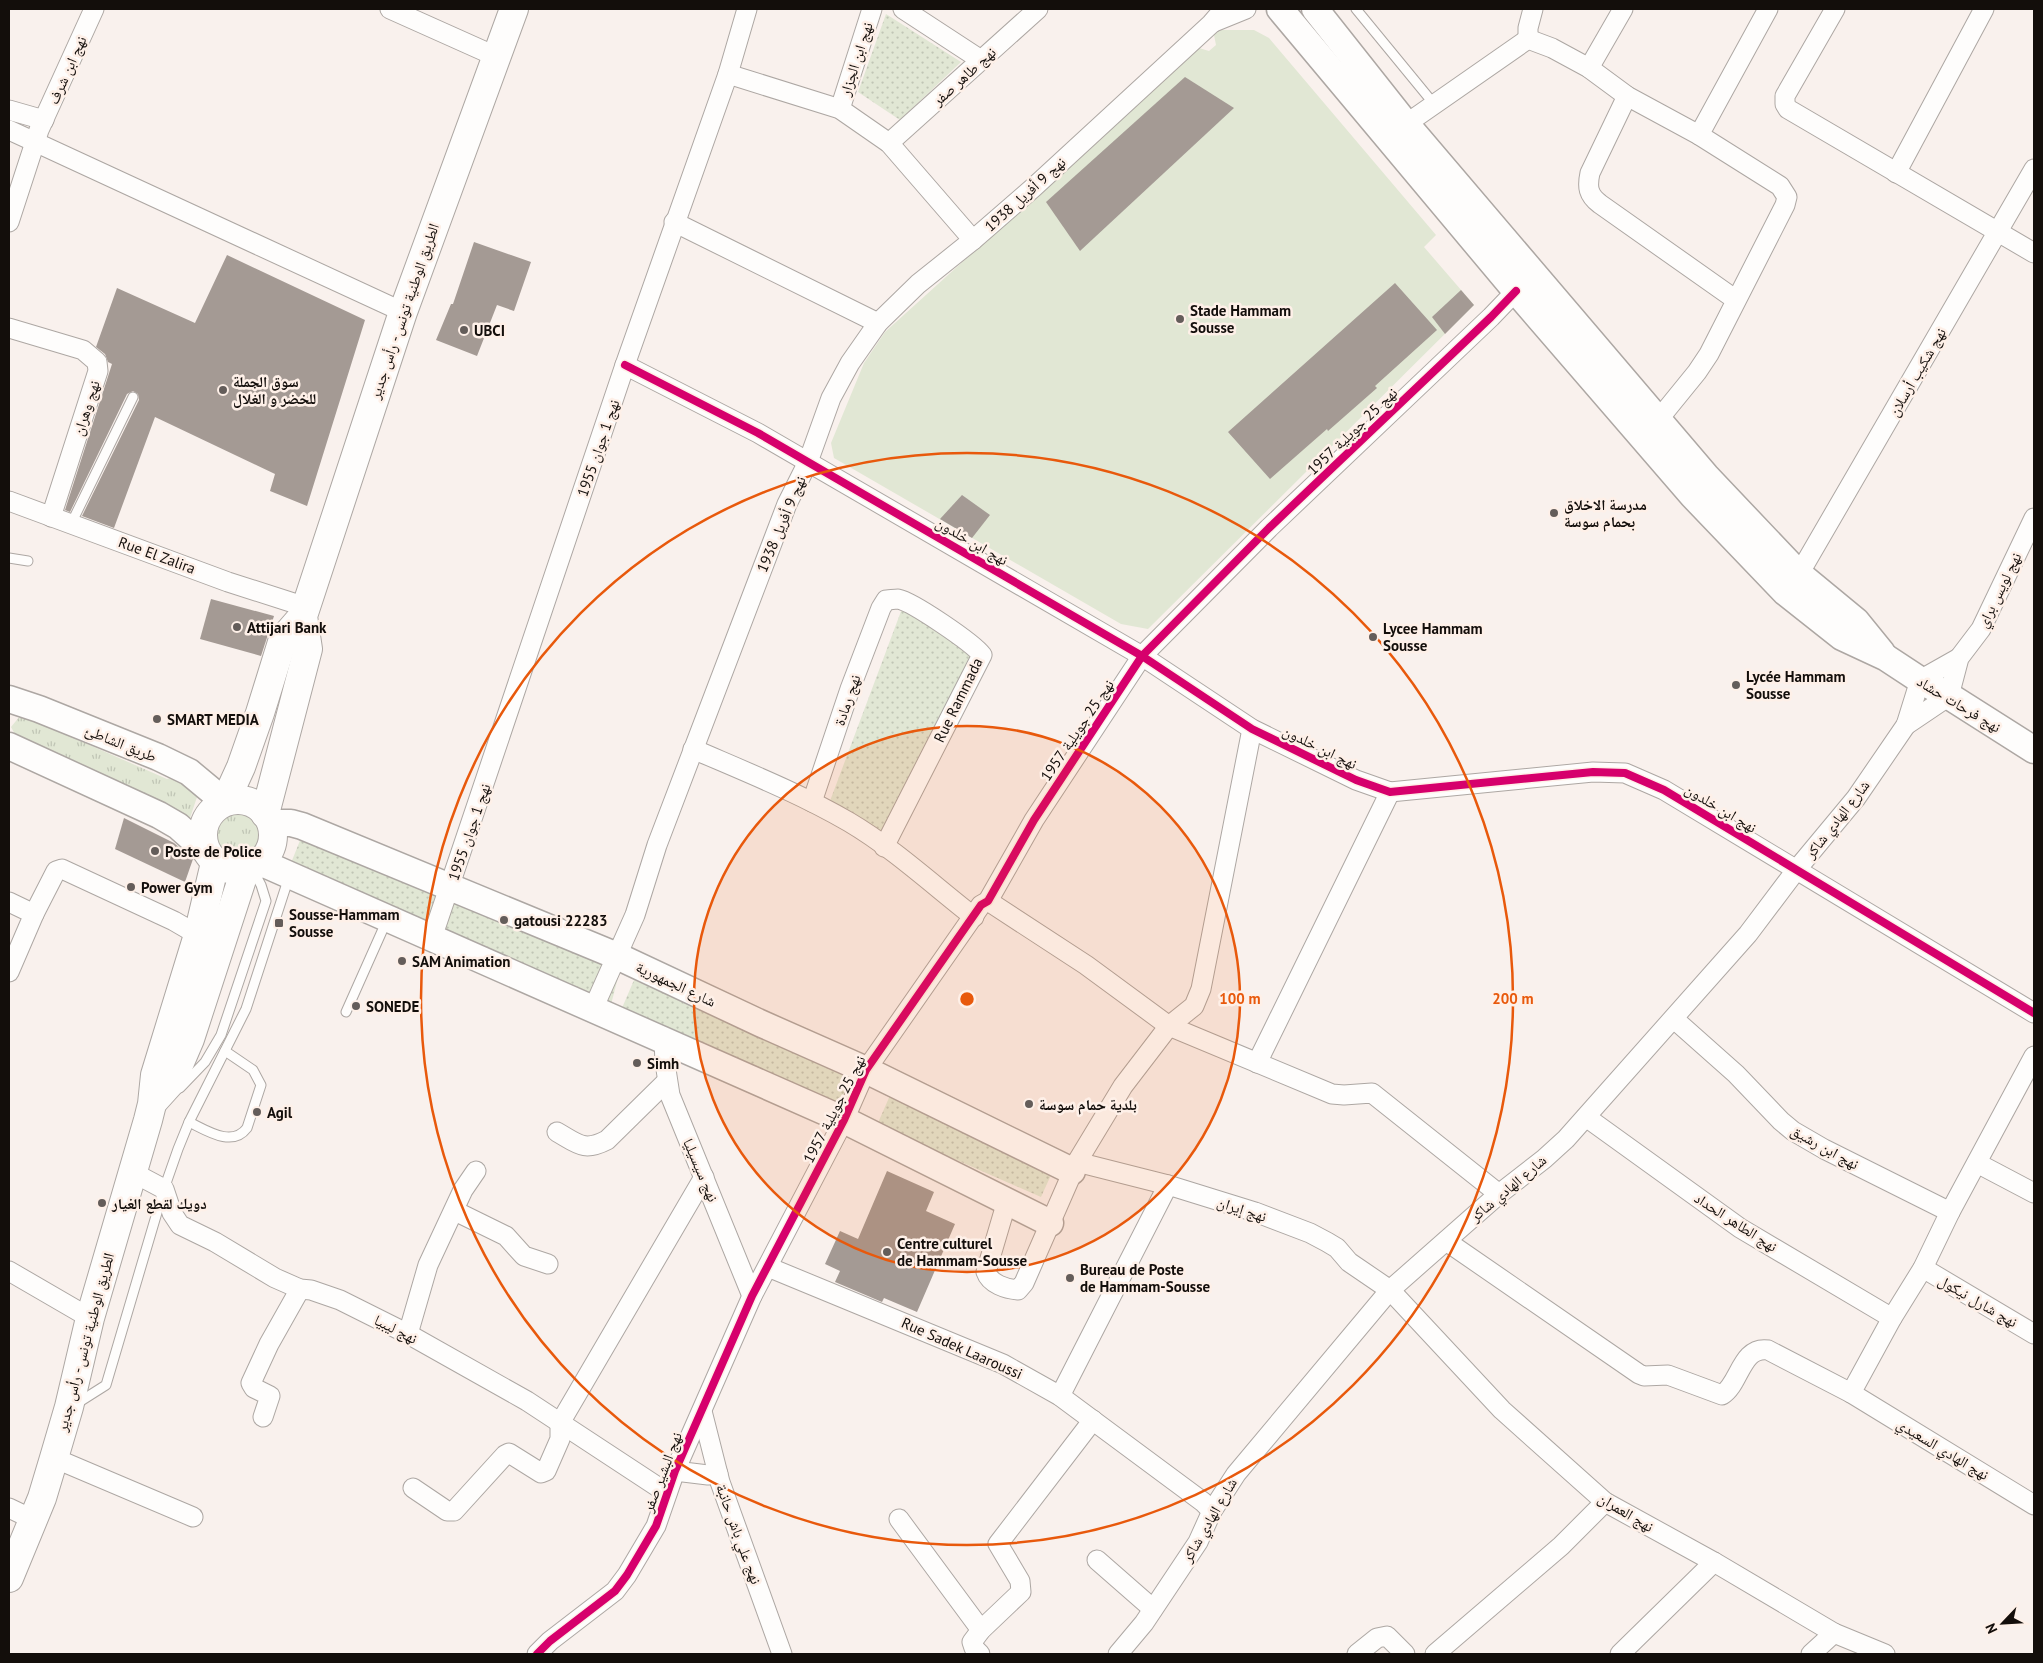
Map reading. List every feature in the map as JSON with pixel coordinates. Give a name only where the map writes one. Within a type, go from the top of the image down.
[{"type":"main road","name":"الطريق الوطنية تونس - رأس جدير","points":[[225,802],[241,767],[283,639],[305,612],[403,312],[495,56],[514,9]]},
{"type":"main road","name":"الطريق الوطنية تونس - رأس جدير","points":[[268,819],[308,649],[305,612]]},
{"type":"main road","points":[[247,801],[257,806],[268,819],[273,834],[272,844],[268,854],[253,866],[235,870],[225,868],[211,857],[203,840],[203,828],[207,817],[215,808],[225,802],[247,801]]},
{"type":"main road","name":"الطريق الوطنية تونس - رأس جدير","points":[[160,1104],[155,1075],[198,935],[211,857]]},
{"type":"main road","name":"الطريق الوطنية تونس - رأس جدير","points":[[9,1578],[20,1514],[42,1498],[69,1408],[90,1318],[132,1172],[160,1104],[190,1039],[253,866]]},
{"type":"street","name":"نهج ابن شرف","points":[[9,222],[39,131],[94,9]]},
{"type":"street","points":[[390,9],[495,56]]},
{"type":"street","name":"نهج 1 جوان 1955","points":[[432,938],[625,365],[674,222],[728,74],[747,9]]},
{"type":"street","name":"نهج ابن الجزار","points":[[840,109],[872,9]]},
{"type":"street","points":[[903,9],[981,60]]},
{"type":"street","name":"نهج طاهر صفر","points":[[889,143],[1038,9]]},
{"type":"street","points":[[1211,24],[1224,9]]},
{"type":"street","points":[[1211,24],[1246,9]]},
{"type":"street","points":[[1280,9],[1397,131],[1658,420],[1706,476],[1800,574],[1856,620],[1885,657]]},
{"type":"street","points":[[1316,9],[1397,131],[1516,290],[1693,496],[1785,592],[1842,637],[1885,657]]},
{"type":"street","points":[[1528,39],[1528,28],[1533,9]]},
{"type":"street","points":[[1589,68],[1623,9]]},
{"type":"street","points":[[1699,134],[1768,9]]},
{"type":"street","points":[[1835,9],[1785,96],[1785,104],[1795,115],[2034,253]]},
{"type":"street","points":[[1896,173],[1984,9]]},
{"type":"street","name":"نهج 9 أفريل 1938","points":[[593,1009],[635,915],[657,845],[784,513],[808,462],[831,398],[850,363],[878,323],[918,284],[973,240],[1034,187],[1211,24]]},
{"type":"street","points":[[1397,131],[1528,39]]},
{"type":"street","points":[[1528,39],[1552,48],[1589,68],[1627,96],[1699,134],[1780,186],[1787,197],[1785,205],[1708,354],[1697,372],[1658,420]]},
{"type":"street","points":[[728,74],[840,109],[889,143],[973,240]]},
{"type":"street","points":[[1627,96],[1590,173],[1589,192],[1600,204],[1729,294]]},
{"type":"street","points":[[9,110],[39,131],[403,312]]},
{"type":"street","points":[[9,130],[39,131]]},
{"type":"street","name":"نهج شكيب أرسلان","points":[[1800,574],[2034,169]]},
{"type":"street","points":[[674,222],[878,323]]},
{"type":"street","name":"نهج 25 جويلية 1957","points":[[768,1267],[844,1120],[866,1070],[981,905],[988,901],[1034,820],[1142,656],[1269,528],[1484,324],[1516,290]]},
{"type":"street","name":"نهج وهران","points":[[9,328],[83,350],[97,362],[98,371],[51,517]]},
{"type":"street","name":"نهج ابن خلدون","points":[[625,365],[758,433],[808,462],[1142,656],[1252,729],[1356,780],[1390,792],[1593,772],[1625,773],[1664,790],[2034,1013]]},
{"type":"street","name":"Rue El Zalira","points":[[9,501],[305,612]]},
{"type":"street","name":"نهج لويس براي","points":[[1959,658],[1980,629],[2034,518]]},
{"type":"street","name":"Rue Rammada","points":[[884,847],[982,655],[978,649],[946,626],[906,602],[898,599],[886,600]]},
{"type":"street","name":"نهج رمادة","points":[[812,802],[850,690],[881,608],[886,600]]},
{"type":"street","name":"نهج فرحات حشاد","points":[[1885,657],[2034,750]]},
{"type":"street","points":[[1920,680],[1959,658]]},
{"type":"street","points":[[1949,696],[1959,658]]},
{"type":"street","name":"شارع الهادي شاكر","points":[[1118,1654],[1153,1609],[1198,1542],[1212,1511],[1236,1474],[1390,1290],[1499,1194],[1544,1159],[1586,1117],[1748,934],[1797,869],[1856,798],[1906,725],[1920,680]]},
{"type":"street","name":"شارع الهادي شاكر","points":[[1906,725],[1949,696]]},
{"type":"street","name":"طريق الشاطئ","points":[[9,698],[158,757],[190,772],[225,802]]},
{"type":"street","points":[[1007,1201],[986,1272],[990,1278],[1003,1287],[1014,1290],[1021,1289],[1074,1166],[1123,1086],[1168,1026],[1194,1006],[1201,989],[1252,729]]},
{"type":"street","points":[[9,746],[159,815],[178,826],[211,857]]},
{"type":"street","points":[[693,749],[812,802],[851,823],[974,917]]},
{"type":"street","points":[[1257,1063],[1390,792]]},
{"type":"street","name":"شارع الجمهورية","points":[[268,819],[302,826],[617,956],[1074,1166]]},
{"type":"street","points":[[253,866],[290,874],[844,1120],[1050,1223]]},
{"type":"street","points":[[9,972],[34,914],[56,871],[62,868],[174,921],[198,935]]},
{"type":"street","points":[[988,901],[1086,965],[1168,1026],[1332,1094],[1372,1093],[1499,1194]]},
{"type":"street","points":[[9,902],[34,914]]},
{"type":"street","name":"نهج ابن رشيق","points":[[1674,1018],[1736,1074],[1780,1121],[1793,1131],[1824,1149],[1950,1212]]},
{"type":"street","name":"نهج سيسيليا","points":[[664,1040],[667,1081],[676,1111],[752,1296]]},
{"type":"street","points":[[1851,1393],[1892,1318],[1923,1268],[1950,1212],[2034,1056]]},
{"type":"street","points":[[557,1132],[584,1147],[595,1146],[607,1140],[667,1081]]},
{"type":"street","name":"نهج الطاهر الحداد","points":[[1586,1117],[1740,1228],[1892,1318]]},
{"type":"street","points":[[1977,1163],[2034,1193]]},
{"type":"street","name":"نهج إيران","points":[[1074,1166],[1168,1185],[1255,1212],[1310,1233],[1337,1248],[1350,1262],[1390,1290]]},
{"type":"street","points":[[408,1334],[428,1265],[455,1211],[463,1190],[476,1170]]},
{"type":"street","points":[[132,1172],[164,1189]]},
{"type":"street","points":[[412,1488],[448,1511],[454,1511],[504,1455],[509,1453],[541,1473],[546,1471],[560,1439],[560,1424],[704,1177]]},
{"type":"street","points":[[1060,1396],[1168,1185]]},
{"type":"street","name":"نهج ليبيا","points":[[164,1189],[172,1213],[180,1225],[215,1242],[275,1278],[300,1289],[311,1290],[340,1300],[408,1334],[527,1402],[667,1493]]},
{"type":"street","points":[[455,1211],[506,1236],[524,1256],[548,1264]]},
{"type":"street","name":"نهج الهادي السعيدي","points":[[1446,1241],[1644,1376],[1668,1375],[1722,1395],[1731,1385],[1746,1359],[1764,1349],[1851,1393],[2034,1505]]},
{"type":"street","name":"نهج البشير صفر","points":[[537,1654],[550,1641],[622,1584],[656,1526],[675,1471],[752,1296],[768,1267]]},
{"type":"street","name":"Rue Sadek Laaroussi","points":[[768,1267],[974,1350],[1003,1364],[1060,1396],[1203,1502],[1212,1511]]},
{"type":"street","name":"نهج شارل نيكول","points":[[1923,1268],[2034,1334]]},
{"type":"street","points":[[9,1270],[90,1318]]},
{"type":"street","points":[[263,1417],[270,1396],[254,1388],[251,1383],[269,1344],[300,1289]]},
{"type":"street","name":"نهج العمران","points":[[1390,1290],[1502,1410],[1605,1502],[1714,1562],[1834,1633],[1885,1654]]},
{"type":"street","name":"نهج علي باش حانبة","points":[[702,1411],[718,1474],[782,1654]]},
{"type":"street","points":[[980,1654],[972,1644],[981,1630],[1021,1592],[1020,1581],[998,1544],[1093,1420]]},
{"type":"street","points":[[54,1458],[193,1517]]},
{"type":"street","points":[[675,1471],[708,1476],[718,1474]]},
{"type":"street","points":[[1435,1654],[1561,1546],[1605,1502]]},
{"type":"street","points":[[899,1519],[981,1630]]},
{"type":"street","points":[[1098,1560],[1153,1609]]},
{"type":"street","points":[[1620,1654],[1714,1562]]},
{"type":"street","points":[[1811,1654],[1834,1633]]},
{"type":"street","points":[[1357,1654],[1377,1638],[1387,1636],[1405,1654]]},
{"type":"lane","points":[[1356,9],[1434,104]]},
{"type":"lane","points":[[71,524],[133,397]]},
{"type":"lane","points":[[9,558],[28,561]]},
{"type":"lane","points":[[69,1408],[106,1385],[164,1189],[189,1122],[246,1009],[290,874]]},
{"type":"lane","points":[[346,1012],[388,918]]},
{"type":"lane","points":[[189,1122],[222,1136],[235,1137],[247,1128],[261,1085],[253,1070],[225,1051]]},
{"type":"green space","points":[[886,14],[961,62],[900,120],[858,92]]},
{"type":"green space","name":"Stade Hammam Sousse","points":[[1219,30],[1254,30],[1269,38],[1436,235],[1424,247],[1474,305],[1148,629],[1121,624],[834,458],[831,443],[864,363],[885,332],[1199,48],[1209,51],[1216,45],[1214,35]]},
{"type":"green space","points":[[906,598],[980,643],[881,839],[830,801]]},
{"type":"green space","points":[[20,716],[167,779],[180,775],[201,785],[189,821],[17,738],[11,727]]},
{"type":"green space","points":[[242,814],[250,817],[256,823],[259,835],[256,847],[250,853],[234,856],[226,853],[220,847],[217,831],[220,823],[226,817]]},
{"type":"green space","points":[[303,833],[440,892],[426,926],[289,868]]},
{"type":"green space","points":[[454,898],[622,962],[606,1024],[434,947]]},
{"type":"green space","points":[[634,980],[857,1078],[840,1111],[619,1015]]},
{"type":"green space","points":[[892,1091],[1056,1164],[1041,1197],[877,1125]]},
{"type":"building","points":[[1185,77],[1234,108],[1080,251],[1046,202]]},
{"type":"building","points":[[474,242],[531,262],[514,311],[497,305],[477,356],[436,340],[451,304],[453,304]]},
{"type":"building","name":"سوق الجملة للخضر و الغلال","points":[[227,255],[365,320],[307,506],[270,491],[275,474],[155,417],[114,528],[82,516],[139,400],[138,394],[133,391],[127,394],[70,512],[65,510],[112,364],[108,362],[105,354],[96,347],[117,288],[195,323]]},
{"type":"building","points":[[1395,283],[1437,330],[1375,386],[1377,388],[1270,479],[1228,432]]},
{"type":"building","points":[[1461,290],[1474,305],[1445,334],[1432,317]]},
{"type":"building","points":[[962,495],[990,515],[972,538],[940,519]]},
{"type":"building","name":"Attijari Bank","points":[[211,599],[274,616],[261,656],[200,639]]},
{"type":"building","name":"Poste de Police","points":[[124,818],[174,843],[193,859],[185,882],[115,849]]},
{"type":"building","name":"Centre culturel de Hammam-Sousse","points":[[887,1171],[934,1192],[926,1211],[955,1224],[917,1312],[884,1298],[882,1302],[835,1282],[840,1271],[825,1264],[840,1231],[858,1239]]},
{"type":"cycle path","points":[[537,1654],[550,1641],[615,1591],[627,1575],[656,1526],[675,1471],[752,1296],[844,1120],[866,1070],[981,905],[988,901],[1034,820],[1142,656],[1269,528],[1516,291]]},
{"type":"cycle path","points":[[625,365],[758,433],[1142,656],[1252,729],[1356,780],[1390,792],[1593,772],[1625,773],[1664,790],[2034,1013]]},
{"type":"place","name":"Stade Hammam Sousse","points":[[1180,319]]},
{"type":"place","name":"UBCI","points":[[464,330]]},
{"type":"place","name":"سوق الجملة للخضر و الغلال","points":[[223,390]]},
{"type":"place","name":"مدرسة الاخلاق بحمام سوسة","points":[[1554,513]]},
{"type":"place","name":"Attijari Bank","points":[[237,627]]},
{"type":"place","name":"Lycee Hammam Sousse","points":[[1373,637]]},
{"type":"place","name":"Lycée Hammam Sousse","points":[[1736,685]]},
{"type":"place","name":"SMART MEDIA","points":[[157,719]]},
{"type":"place","name":"Poste de Police","points":[[155,851]]},
{"type":"place","name":"Power Gym","points":[[131,887]]},
{"type":"place","name":"gatousi 22283","points":[[504,920]]},
{"type":"place","name":"Sousse-Hammam Sousse","points":[[279,923]]},
{"type":"place","name":"SAM Animation","points":[[402,961]]},
{"type":"place","name":"SONEDE","points":[[356,1006]]},
{"type":"place","name":"Simh","points":[[637,1063]]},
{"type":"place","name":"بلدية حمام سوسة","points":[[1029,1104]]},
{"type":"place","name":"Agil","points":[[257,1112]]},
{"type":"place","name":"دويك لقطع الغيار","points":[[102,1203]]},
{"type":"place","name":"Centre culturel de Hammam-Sousse","points":[[887,1252]]},
{"type":"place","name":"Bureau de Poste de Hammam-Sousse","points":[[1070,1278]]}]
